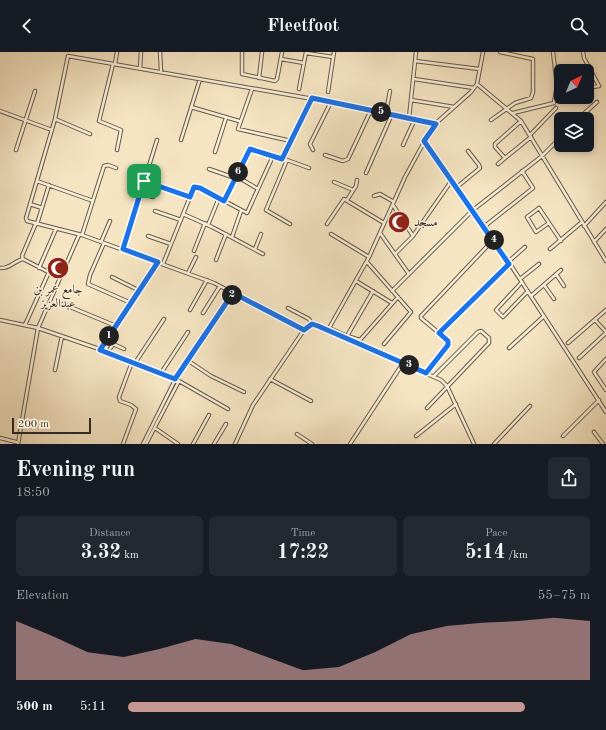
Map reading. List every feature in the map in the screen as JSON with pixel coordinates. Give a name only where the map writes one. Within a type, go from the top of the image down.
[{"type":"street","points":[[117,52],[99,121],[121,130],[117,150]]},
{"type":"street","points":[[140,68],[141,52]]},
{"type":"street","points":[[160,52],[160,71]]},
{"type":"street","points":[[242,52],[241,73],[244,75],[276,81],[282,52]]},
{"type":"street","points":[[259,78],[262,52]]},
{"type":"street","points":[[328,92],[334,52]]},
{"type":"street","points":[[409,118],[416,52]]},
{"type":"street","points":[[328,329],[369,257],[405,177],[424,141],[436,124],[477,84],[483,52]]},
{"type":"street","points":[[491,120],[507,108],[532,96],[534,61],[531,57],[500,52]]},
{"type":"street","points":[[553,52],[555,64]]},
{"type":"street","points":[[583,52],[588,64]]},
{"type":"street","points":[[299,89],[306,53],[333,57]]},
{"type":"street","points":[[304,330],[207,280],[103,242],[26,220],[55,119],[68,54],[200,80],[312,98],[386,112],[436,124]]},
{"type":"street","points":[[281,59],[304,63]]},
{"type":"street","points":[[415,61],[479,69]]},
{"type":"street","points":[[594,76],[599,86],[594,87]]},
{"type":"street","points":[[413,79],[474,88]]},
{"type":"street","points":[[181,140],[200,80]]},
{"type":"street","points":[[477,84],[521,121],[594,242],[605,255],[606,261]]},
{"type":"street","points":[[252,89],[237,127],[240,130],[291,141]]},
{"type":"street","points":[[386,112],[390,91]]},
{"type":"street","points":[[16,150],[35,92]]},
{"type":"street","points":[[282,159],[312,98]]},
{"type":"street","points":[[513,113],[552,104],[554,99]]},
{"type":"street","points":[[411,100],[454,107]]},
{"type":"street","points":[[313,150],[310,144],[331,102]]},
{"type":"street","points":[[585,112],[596,102]]},
{"type":"street","points":[[191,107],[239,122]]},
{"type":"street","points":[[498,164],[531,136],[556,108]]},
{"type":"street","points":[[325,155],[343,160],[348,159],[372,110]]},
{"type":"street","points":[[0,111],[26,122],[52,130]]},
{"type":"street","points":[[366,173],[392,114]]},
{"type":"street","points":[[215,152],[226,118]]},
{"type":"street","points":[[55,119],[90,134]]},
{"type":"street","points":[[403,145],[415,119]]},
{"type":"street","points":[[506,158],[494,145],[521,121]]},
{"type":"street","points":[[123,249],[157,140]]},
{"type":"street","points":[[424,141],[494,239],[543,317],[606,412]]},
{"type":"street","points":[[392,290],[473,210],[542,156],[554,144]]},
{"type":"street","points":[[224,201],[250,149],[309,168]]},
{"type":"street","points":[[457,188],[480,168],[480,164],[468,151]]},
{"type":"street","points":[[163,264],[192,189],[197,187],[245,213],[248,211],[273,156]]},
{"type":"street","points":[[287,160],[266,210],[290,224]]},
{"type":"street","points":[[82,236],[104,166],[108,165],[116,168]]},
{"type":"street","points":[[209,169],[236,177],[258,189]]},
{"type":"street","points":[[485,226],[533,188],[522,171]]},
{"type":"street","points":[[37,180],[93,201]]},
{"type":"street","points":[[347,200],[357,180]]},
{"type":"street","points":[[395,254],[413,236],[452,180]]},
{"type":"street","points":[[144,181],[190,197]]},
{"type":"street","points":[[334,182],[353,190]]},
{"type":"street","points":[[23,259],[22,256],[36,224],[49,185]]},
{"type":"street","points":[[140,193],[153,197]]},
{"type":"street","points":[[374,196],[380,194],[394,203],[413,236]]},
{"type":"street","points":[[194,251],[219,198]]},
{"type":"street","points":[[327,224],[342,200],[347,200],[384,223]]},
{"type":"street","points":[[584,226],[606,202]]},
{"type":"street","points":[[30,204],[42,208]]},
{"type":"street","points":[[549,222],[536,232],[527,217],[539,208],[549,222],[561,241]]},
{"type":"street","points":[[155,211],[181,220]]},
{"type":"street","points":[[232,237],[241,211]]},
{"type":"street","points":[[183,214],[206,224],[263,254]]},
{"type":"street","points":[[110,221],[88,284],[131,304]]},
{"type":"street","points":[[550,249],[582,222]]},
{"type":"street","points":[[39,268],[56,229]]},
{"type":"street","points":[[594,242],[606,229]]},
{"type":"street","points":[[380,233],[409,274]]},
{"type":"street","points":[[216,260],[226,234]]},
{"type":"street","points":[[255,249],[261,234]]},
{"type":"street","points":[[332,234],[369,257]]},
{"type":"street","points":[[0,438],[17,443],[38,328],[79,235]]},
{"type":"street","points":[[148,236],[171,244]]},
{"type":"street","points":[[426,373],[448,345],[448,341],[421,318],[422,316],[494,239]]},
{"type":"street","points":[[439,333],[525,247]]},
{"type":"street","points":[[188,274],[196,257]]},
{"type":"street","points":[[0,268],[9,267],[16,261],[23,259],[60,278]]},
{"type":"street","points":[[366,261],[411,313],[384,344]]},
{"type":"street","points":[[100,350],[158,262]]},
{"type":"street","points":[[528,291],[502,317],[496,310],[521,280],[539,264]]},
{"type":"street","points":[[531,296],[560,270]]},
{"type":"street","points":[[25,325],[49,272]]},
{"type":"street","points":[[556,274],[564,286]]},
{"type":"street","points":[[112,277],[140,291]]},
{"type":"street","points":[[190,310],[207,280]]},
{"type":"street","points":[[356,281],[392,303]]},
{"type":"street","points":[[544,285],[554,299]]},
{"type":"street","points":[[203,313],[220,286]]},
{"type":"street","points":[[347,336],[373,291]]},
{"type":"street","points":[[143,444],[175,379],[233,293]]},
{"type":"street","points":[[288,308],[309,319],[312,324],[357,339],[363,338],[398,297]]},
{"type":"street","points":[[63,304],[116,326]]},
{"type":"street","points":[[568,343],[606,310]]},
{"type":"street","points":[[509,348],[543,317]]},
{"type":"street","points":[[123,444],[136,409],[131,405],[120,401],[119,397],[133,363],[164,319]]},
{"type":"street","points":[[0,320],[38,328],[108,352],[175,379],[228,409]]},
{"type":"street","points":[[579,358],[606,332],[595,320]]},
{"type":"street","points":[[234,444],[253,404],[304,330],[312,324]]},
{"type":"street","points":[[328,329],[441,380],[447,386],[474,444]]},
{"type":"street","points":[[161,373],[188,332]]},
{"type":"street","points":[[427,408],[489,343],[488,338],[481,332],[478,332],[434,376]]},
{"type":"street","points":[[55,370],[62,336]]},
{"type":"street","points":[[108,352],[113,344],[124,349]]},
{"type":"street","points":[[187,360],[211,376],[244,392]]},
{"type":"street","points":[[606,360],[594,372],[605,385],[606,390]]},
{"type":"street","points":[[350,444],[403,363]]},
{"type":"street","points":[[270,378],[311,401]]},
{"type":"street","points":[[146,444],[179,381]]},
{"type":"street","points":[[563,436],[599,400]]},
{"type":"street","points":[[416,436],[456,404]]},
{"type":"street","points":[[494,444],[530,406]]},
{"type":"street","points":[[193,444],[209,415]]},
{"type":"street","points":[[214,444],[226,424]]},
{"type":"street","points":[[155,428],[178,444]]},
{"type":"street","points":[[594,432],[603,444]]},
{"type":"street","points":[[297,434],[312,444]]},
{"type":"place","name":"مسجد","points":[[399,222]]},
{"type":"place","name":"جامع عمر بن عبدالعزيز","points":[[58,268]]},
{"type":"route","points":[[312,98],[386,112],[436,124],[424,141],[485,226],[509,264],[439,333],[448,341],[448,345],[426,373],[318,326],[312,324],[304,330],[233,293],[182,366],[175,379],[100,350],[158,262],[123,249],[144,181],[190,197],[192,189],[197,187],[224,201],[250,149],[282,159],[312,98]]}]
